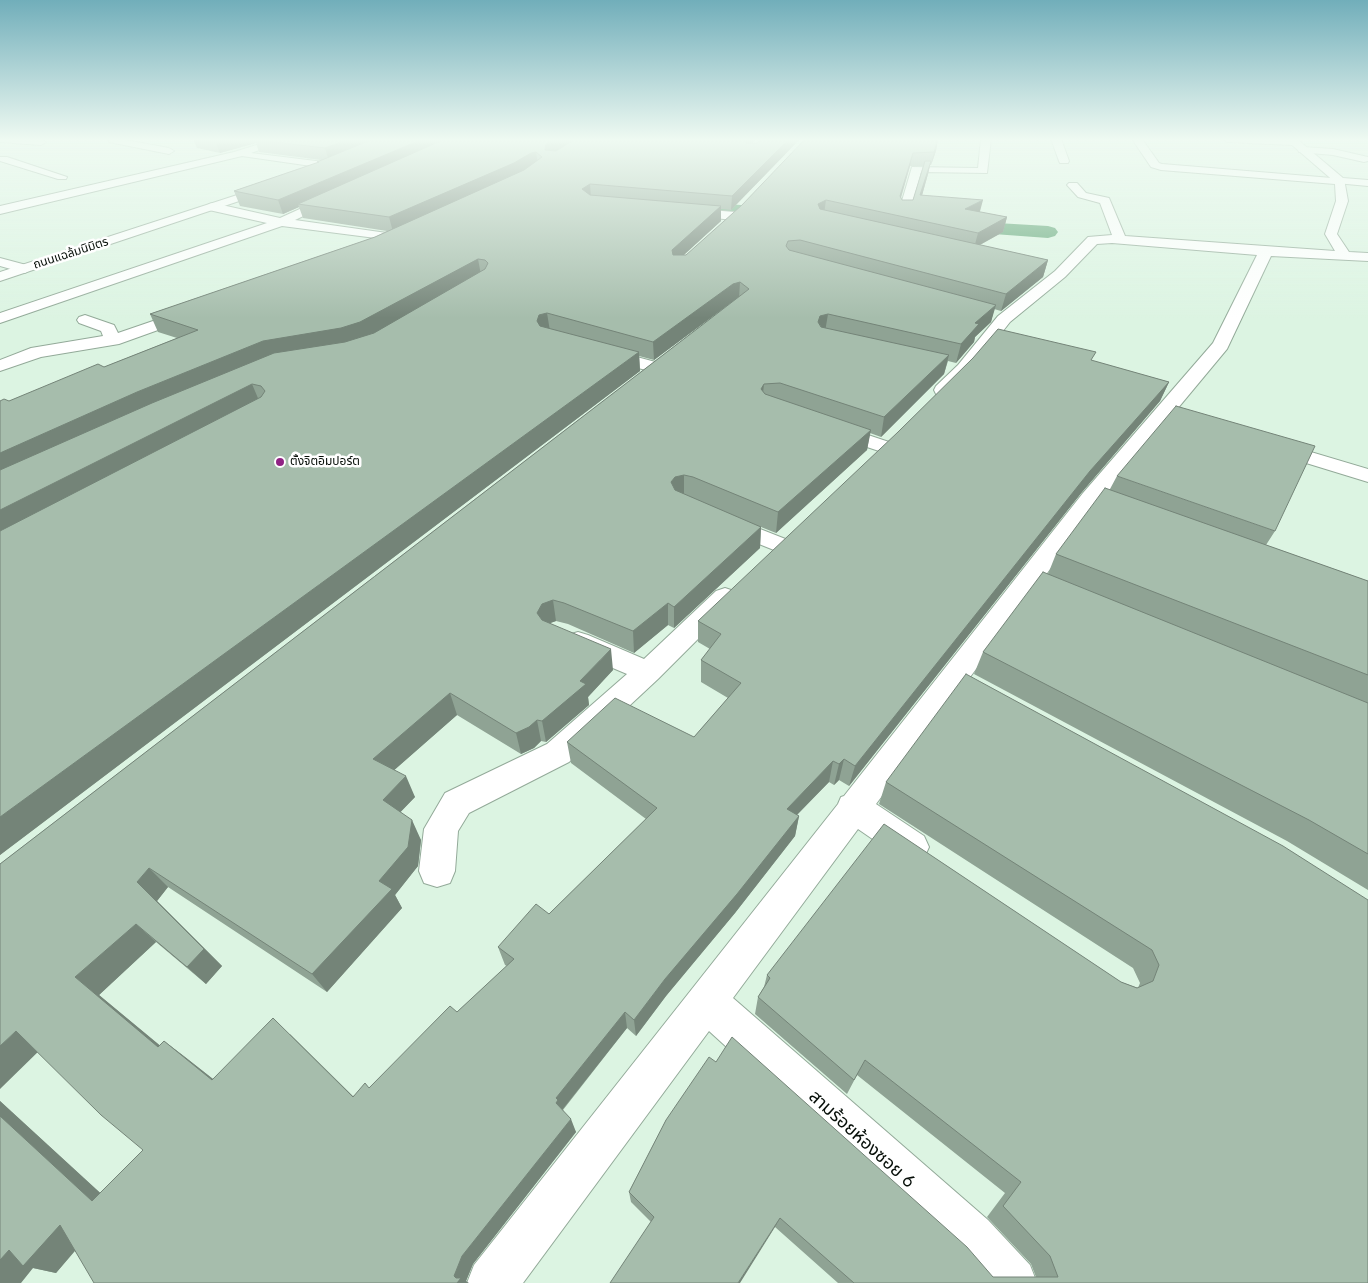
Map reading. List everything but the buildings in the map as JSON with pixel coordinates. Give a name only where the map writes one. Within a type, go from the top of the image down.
[{"type":"street","points":[[0,210],[47,199]]},
{"type":"street","name":"ถนนแฉล้มนิมิตร","points":[[0,277],[237,199]]},
{"type":"street","points":[[0,318],[281,222],[331,199]]},
{"type":"street","points":[[905,212],[908,199]]},
{"type":"street","points":[[1095,199],[1106,202],[1120,239]]},
{"type":"street","points":[[1342,199],[1330,234],[1345,256]]},
{"type":"street","points":[[213,207],[281,222],[399,236],[364,251]]},
{"type":"street","points":[[668,210],[737,214],[722,229]]},
{"type":"street","points":[[927,406],[952,369],[994,317],[1093,240],[1120,239],[1266,252],[1368,257]]},
{"type":"street","points":[[492,1283],[853,807],[965,685],[1042,585],[1100,502],[1172,416],[1221,345],[1266,252]]},
{"type":"street","points":[[0,262],[25,269]]},
{"type":"street","points":[[0,366],[36,352],[113,340],[206,308]]},
{"type":"street","points":[[85,320],[108,328],[113,340]]},
{"type":"street","points":[[585,348],[657,368]]},
{"type":"street","points":[[634,386],[679,351]]},
{"type":"street","points":[[820,425],[892,440],[864,467]]},
{"type":"street","points":[[1256,442],[1368,476]]},
{"type":"street","points":[[437,871],[440,829],[457,803],[558,753],[648,672],[786,539],[710,515]]},
{"type":"street","points":[[557,633],[648,672]]},
{"type":"street","points":[[853,807],[937,863]]},
{"type":"street","name":"สามร้อยห้องซอย 6","points":[[706,1001],[971,1237],[1012,1283]]},
{"type":"waterway","points":[[662,205],[793,215]]},
{"type":"waterway","points":[[946,226],[1048,232]]},
{"type":"place","name":"ตั้งจิตอิมปอร์ต","points":[[280,462]]}]
